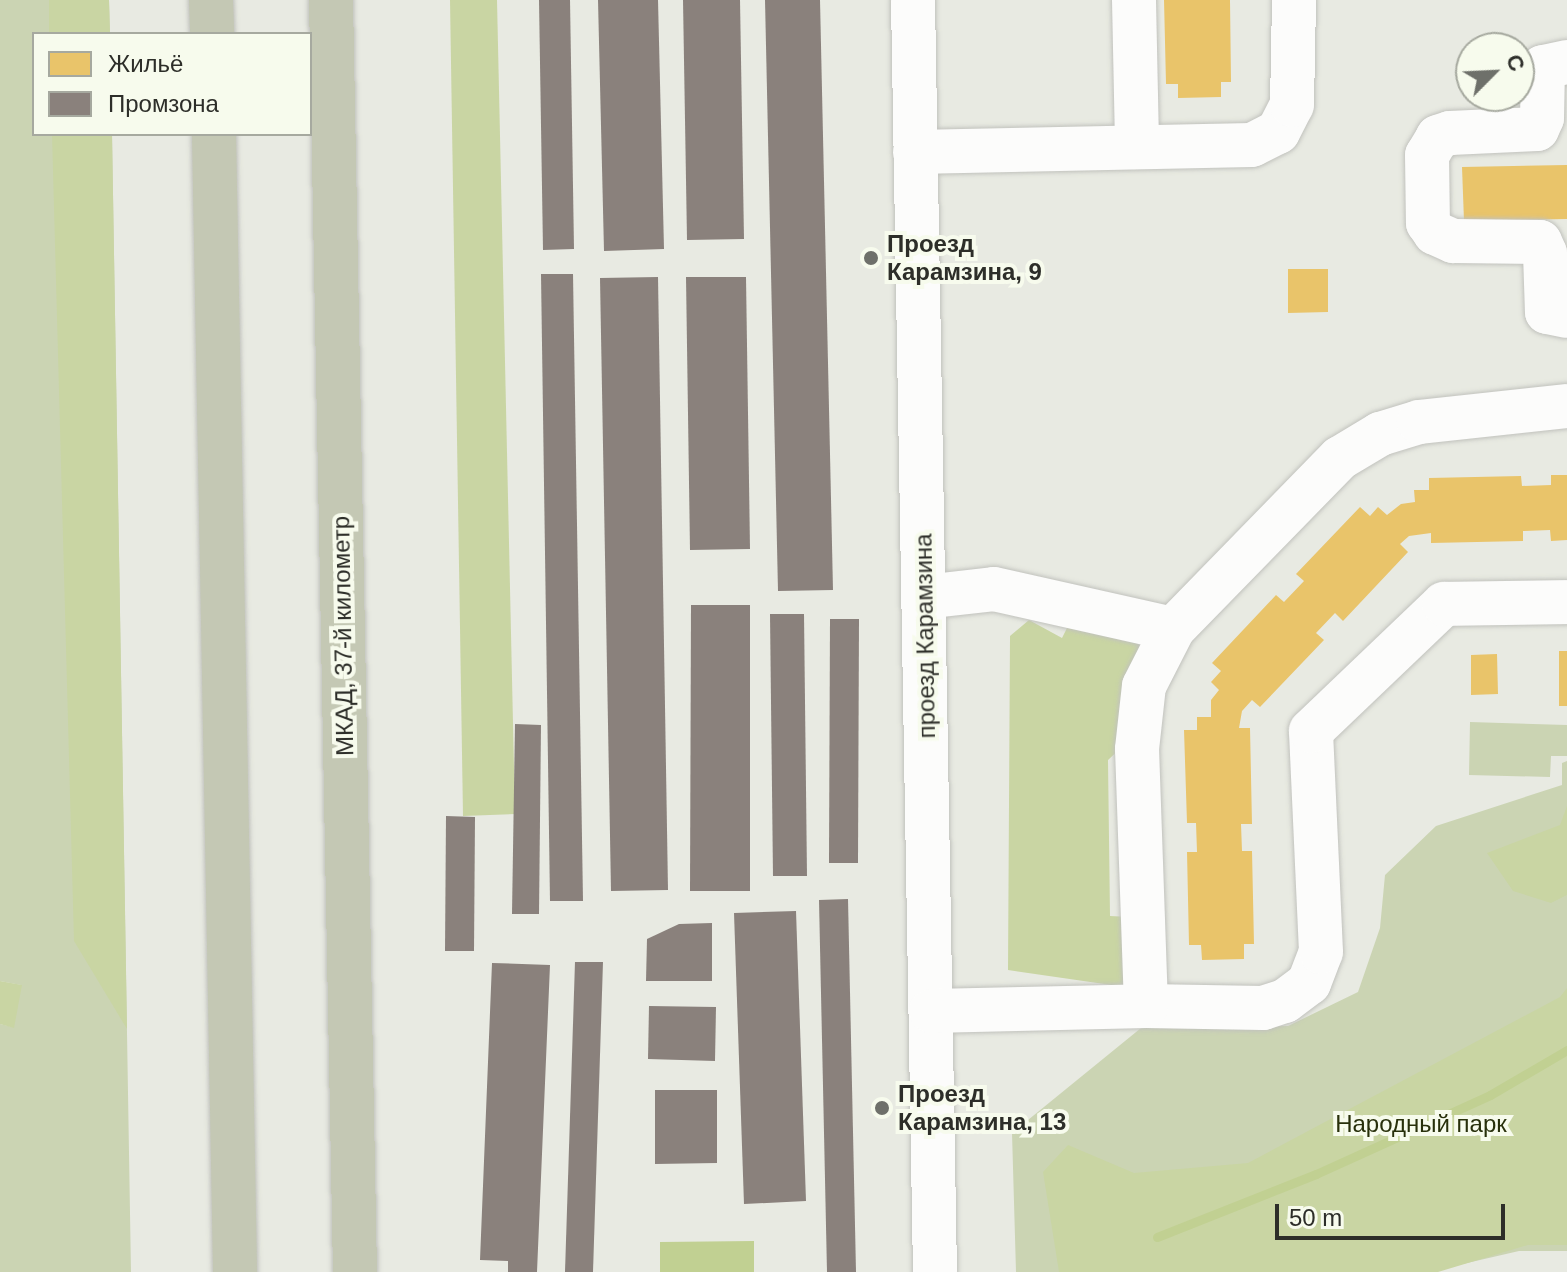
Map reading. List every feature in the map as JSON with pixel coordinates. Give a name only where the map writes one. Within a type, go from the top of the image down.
[{"type":"highway","points":[[211,0],[212,32]]},
{"type":"highway","name":"МКАД, 37-й километр","points":[[331,0],[355,1272]]},
{"type":"highway","points":[[214,136],[235,1272]]},
{"type":"street","name":"проезд Карамзина","points":[[913,0],[935,1272]]},
{"type":"street","points":[[1134,0],[1137,147]]},
{"type":"street","points":[[915,152],[1252,145],[1278,132],[1292,105],[1294,0]]},
{"type":"street","points":[[1567,62],[1543,67],[1542,118],[1537,129],[1450,133],[1438,137],[1427,155],[1428,223],[1435,233],[1453,241],[1540,242],[1545,253],[1547,312],[1567,316]]},
{"type":"street","points":[[1146,1006],[1137,749],[1144,686],[1173,629],[1340,458],[1380,434],[1419,422],[1567,406]]},
{"type":"street","points":[[924,597],[994,589],[1173,629]]},
{"type":"street","points":[[931,1011],[1146,1006],[1263,1008],[1285,1001],[1309,983],[1321,952],[1311,731],[1444,604],[1567,602]]},
{"type":"green space","points":[[0,0],[109,0],[110,32],[32,32],[32,136],[112,136],[131,1272],[0,1272],[0,1024],[13,1027],[21,985],[0,981]]},
{"type":"green space","points":[[49,0],[109,0],[110,32],[49,32]]},
{"type":"green space","points":[[450,0],[497,0],[515,814],[463,816]]},
{"type":"green space","points":[[52,136],[112,136],[127,1029],[74,941]]},
{"type":"green space","points":[[1029,620],[1062,638],[1068,626],[1113,626],[1142,647],[1123,746],[1108,760],[1110,916],[1130,917],[1132,988],[1008,970],[1010,636]]},
{"type":"green space","points":[[1470,722],[1567,725],[1567,756],[1551,756],[1550,777],[1469,775]]},
{"type":"green space","name":"Народный парк","points":[[1567,761],[1567,1251],[1519,1251],[1428,1272],[1016,1272],[1012,1133],[1141,1028],[1288,1026],[1358,992],[1380,928],[1385,875],[1436,826],[1562,785],[1562,763]]},
{"type":"green space","points":[[1567,806],[1567,895],[1551,903],[1513,891],[1487,853],[1560,825]]},
{"type":"green space","points":[[0,981],[22,985],[14,1028],[0,1024]]},
{"type":"green space","points":[[1567,988],[1567,1245],[1528,1245],[1438,1272],[1059,1272],[1043,1172],[1068,1145],[1134,1173],[1248,1163],[1560,997]]},
{"type":"shaded area","points":[[754,1241],[754,1272],[660,1272],[660,1242]]},
{"type":"building: Жильё","points":[[1164,0],[1230,0],[1231,82],[1221,82],[1221,97],[1178,98],[1178,84],[1166,84]]},
{"type":"building: Жильё","points":[[1567,165],[1567,219],[1464,221],[1462,167]]},
{"type":"building: Жильё","points":[[1288,269],[1328,269],[1328,312],[1288,313]]},
{"type":"building: Жильё","points":[[1551,475],[1567,475],[1567,540],[1551,541],[1550,530],[1523,531],[1523,541],[1431,543],[1431,533],[1409,536],[1400,544],[1408,552],[1343,621],[1335,613],[1316,633],[1324,640],[1260,707],[1252,700],[1242,711],[1239,728],[1250,728],[1252,824],[1241,824],[1242,851],[1252,851],[1254,944],[1244,944],[1244,959],[1202,960],[1201,945],[1189,945],[1187,852],[1197,852],[1196,823],[1187,823],[1184,730],[1197,730],[1197,717],[1211,717],[1211,700],[1219,690],[1211,682],[1221,671],[1212,663],[1276,595],[1284,602],[1304,581],[1296,574],[1360,507],[1370,516],[1378,507],[1387,515],[1401,504],[1415,502],[1414,490],[1429,490],[1429,478],[1521,476],[1522,486],[1551,485]]},
{"type":"building: Жильё","points":[[1559,651],[1567,651],[1567,706],[1559,706]]},
{"type":"building: Жильё","points":[[1497,654],[1498,694],[1471,695],[1471,655]]},
{"type":"building: Промзона","points":[[539,0],[570,0],[574,249],[543,250]]},
{"type":"building: Промзона","points":[[598,0],[658,0],[664,249],[604,251]]},
{"type":"building: Промзона","points":[[683,0],[740,0],[744,239],[687,240]]},
{"type":"building: Промзона","points":[[765,0],[820,0],[833,590],[778,591]]},
{"type":"building: Промзона","points":[[541,274],[573,274],[583,901],[550,901]]},
{"type":"building: Промзона","points":[[658,277],[668,890],[611,891],[600,278]]},
{"type":"building: Промзона","points":[[686,277],[746,277],[750,549],[690,550]]},
{"type":"building: Промзона","points":[[691,605],[750,605],[750,891],[690,891]]},
{"type":"building: Промзона","points":[[770,614],[804,614],[807,876],[773,876]]},
{"type":"building: Промзона","points":[[830,619],[859,619],[858,863],[829,863]]},
{"type":"building: Промзона","points":[[515,724],[541,725],[539,914],[512,914]]},
{"type":"building: Промзона","points":[[446,816],[475,817],[474,951],[445,951]]},
{"type":"building: Промзона","points":[[848,899],[856,1272],[827,1272],[819,900]]},
{"type":"building: Промзона","points":[[796,911],[806,1201],[744,1204],[734,913]]},
{"type":"building: Промзона","points":[[712,923],[712,981],[646,981],[647,939],[679,924]]},
{"type":"building: Промзона","points":[[575,962],[603,962],[593,1272],[565,1272]]},
{"type":"building: Промзона","points":[[492,963],[550,965],[537,1272],[508,1272],[508,1261],[480,1260]]},
{"type":"building: Промзона","points":[[649,1006],[716,1007],[715,1061],[648,1059]]},
{"type":"building: Промзона","points":[[655,1090],[717,1090],[717,1163],[655,1164]]},
{"type":"waterway","points":[[1157,1237],[1316,1174],[1490,1095],[1567,1050]]},
{"type":"place","name":"Проезд Карамзина, 9","points":[[871,258]]},
{"type":"place","name":"Проезд Карамзина, 13","points":[[882,1108]]}]
